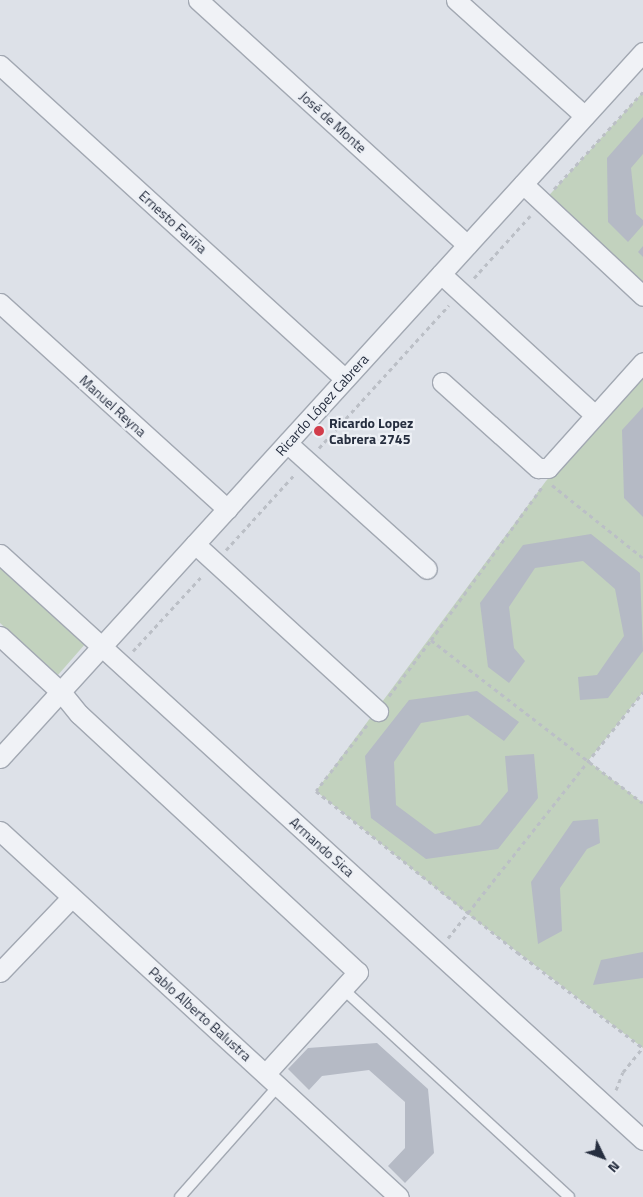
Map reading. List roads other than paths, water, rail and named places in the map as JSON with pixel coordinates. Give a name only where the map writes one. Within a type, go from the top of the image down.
[{"type":"street","name":"José de Monte","points":[[198,0],[467,245]]},
{"type":"street","points":[[456,0],[585,116]]},
{"type":"street","name":"Ricardo López Cabrera","points":[[0,758],[643,52]]},
{"type":"street","name":"Ernesto Fariña","points":[[0,65],[345,379]]},
{"type":"street","points":[[523,184],[643,296]]},
{"type":"street","points":[[441,274],[595,415]]},
{"type":"street","name":"Manuel Reyna","points":[[0,303],[226,509]]},
{"type":"street","points":[[442,382],[538,468],[548,468],[643,362]]},
{"type":"street","points":[[287,443],[426,569]]},
{"type":"street","points":[[195,544],[378,711]]},
{"type":"street","name":"Armando Sica","points":[[0,554],[643,1140]]},
{"type":"street","points":[[0,636],[61,692],[79,714],[358,972],[273,1079]]},
{"type":"street","name":"Pablo Alberto Balustra","points":[[0,832],[273,1079],[399,1197]]},
{"type":"street","points":[[0,972],[71,898]]},
{"type":"lane","points":[[343,989],[569,1197]]},
{"type":"lane","points":[[180,1197],[273,1079]]},
{"type":"place","name":"Ricardo Lopez Cabrera 2745","points":[[319,431]]}]
